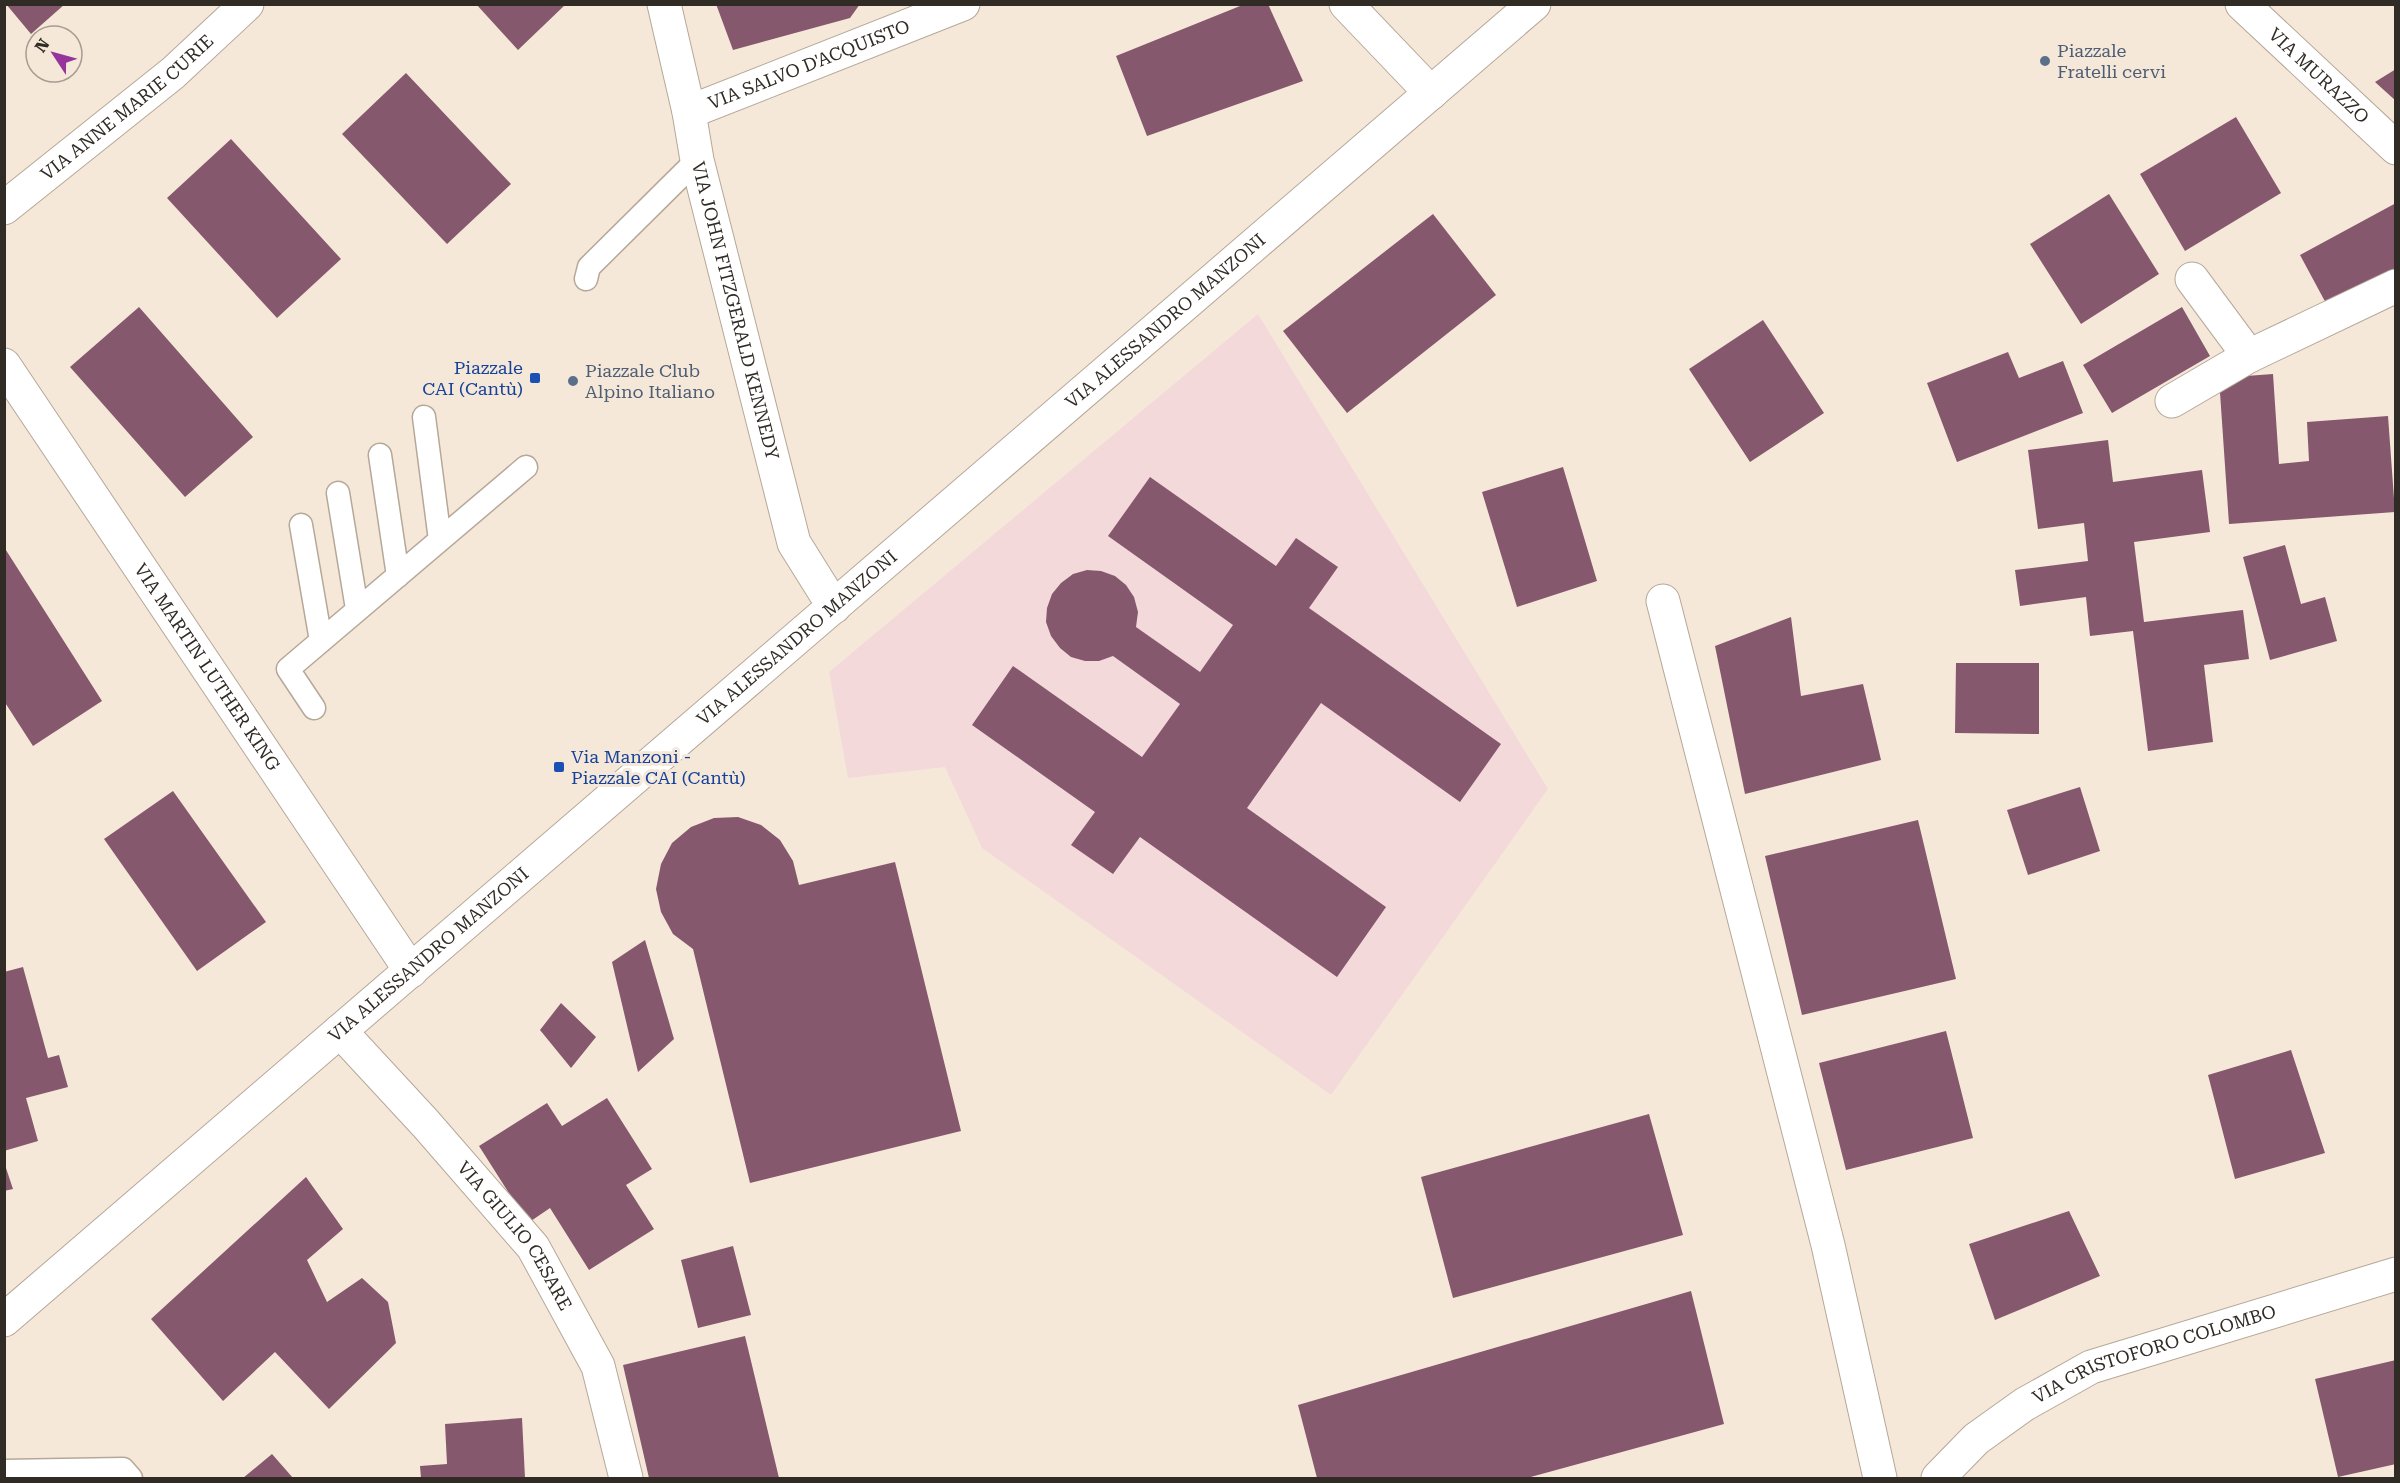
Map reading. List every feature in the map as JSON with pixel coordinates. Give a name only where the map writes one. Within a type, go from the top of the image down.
[{"type":"street","name":"VIA ANNE MARIE CURIE","points":[[4,208],[173,73],[247,4]]},
{"type":"street","name":"VIA JOHN FITZGERALD KENNEDY","points":[[664,4],[689,112],[697,160],[794,543],[834,607]]},
{"type":"street","name":"VIA SALVO D'ACQUISTO","points":[[689,112],[963,4]]},
{"type":"street","points":[[1346,4],[1431,93]]},
{"type":"street","name":"VIA ALESSANDRO MANZONI","points":[[4,1320],[1534,4]]},
{"type":"street","name":"VIA MURAZZO","points":[[2242,4],[2396,148]]},
{"type":"street","points":[[2192,279],[2249,356]]},
{"type":"street","points":[[2172,401],[2249,356],[2396,286]]},
{"type":"street","name":"VIA MARTIN LUTHER KING","points":[[4,365],[411,971]]},
{"type":"street","points":[[1662,601],[1828,1245],[1880,1479]]},
{"type":"street","name":"VIA GIULIO CESARE","points":[[340,1031],[533,1247],[598,1366],[626,1479]]},
{"type":"street","name":"VIA CRISTOFORO COLOMBO","points":[[1938,1479],[1976,1439],[2025,1404],[2091,1367],[2396,1274]]},
{"type":"lane","points":[[586,279],[589,267],[697,160]]},
{"type":"lane","points":[[424,417],[440,540]]},
{"type":"lane","points":[[380,455],[398,576]]},
{"type":"lane","points":[[314,708],[288,669],[526,467]]},
{"type":"lane","points":[[338,493],[357,609]]},
{"type":"lane","points":[[301,525],[321,641]]},
{"type":"lane","points":[[4,1471],[123,1469],[131,1479]]},
{"type":"shaded area","points":[[1258,314],[1548,789],[1331,1095],[982,848],[945,767],[848,778],[829,672]]},
{"type":"building","points":[[6,4],[65,4],[42,24],[24,26]]},
{"type":"building","points":[[476,4],[566,4],[518,50]]},
{"type":"building","points":[[716,4],[860,4],[850,18],[733,50]]},
{"type":"building","points":[[1245,4],[1268,4],[1303,81],[1147,136],[1116,56]]},
{"type":"building","points":[[2396,69],[2396,101],[2375,82]]},
{"type":"building","points":[[406,73],[511,184],[447,244],[342,134]]},
{"type":"building","points":[[2236,117],[2281,193],[2185,251],[2140,174]]},
{"type":"building","points":[[231,139],[341,259],[277,318],[167,198]]},
{"type":"building","points":[[2109,194],[2159,274],[2081,324],[2030,244]]},
{"type":"building","points":[[2396,203],[2396,270],[2328,307],[2300,255]]},
{"type":"building","points":[[1433,214],[1496,295],[1347,413],[1283,331]]},
{"type":"building","points":[[139,307],[253,437],[185,497],[70,367]]},
{"type":"building","points":[[2182,307],[2210,356],[2112,413],[2083,365]]},
{"type":"building","points":[[1763,320],[1824,413],[1750,462],[1689,369]]},
{"type":"building","points":[[2008,352],[2019,378],[2063,361],[2083,413],[1957,462],[1927,383]]},
{"type":"building","points":[[2273,374],[2279,464],[2309,461],[2307,422],[2388,416],[2395,512],[2229,524],[2219,378]]},
{"type":"building","points":[[2108,440],[2113,482],[2202,470],[2210,532],[2134,542],[2144,622],[2243,610],[2249,659],[2204,665],[2213,742],[2148,751],[2133,631],[2090,636],[2086,597],[2020,606],[2015,570],[2088,561],[2084,523],[2038,529],[2028,450]]},
{"type":"building","points":[[1563,467],[1597,581],[1517,607],[1482,492]]},
{"type":"building","points":[[1150,477],[1276,566],[1296,538],[1338,567],[1309,608],[1501,744],[1460,802],[1321,703],[1247,808],[1386,907],[1337,977],[1140,837],[1113,874],[1071,845],[1095,812],[972,725],[1013,666],[1142,757],[1180,704],[1113,656],[1099,661],[1085,661],[1071,657],[1051,636],[1046,622],[1047,608],[1052,594],[1061,583],[1073,574],[1087,570],[1101,571],[1115,576],[1126,585],[1134,597],[1138,612],[1136,627],[1200,672],[1233,625],[1108,536]]},
{"type":"building","points":[[2285,545],[2301,604],[2325,597],[2337,641],[2270,660],[2243,557]]},
{"type":"building","points":[[4,547],[102,701],[33,746],[4,701]]},
{"type":"building","points":[[1791,617],[1801,696],[1863,684],[1881,760],[1745,794],[1715,646]]},
{"type":"building","points":[[1956,663],[2039,663],[2039,734],[1955,733]]},
{"type":"building","points":[[2080,787],[2100,851],[2028,875],[2007,810]]},
{"type":"building","points":[[173,791],[266,922],[197,971],[104,839]]},
{"type":"building","points":[[738,817],[761,825],[780,840],[793,861],[799,885],[895,862],[961,1131],[750,1183],[693,949],[673,934],[661,912],[656,889],[661,864],[672,843],[691,827],[714,818]]},
{"type":"building","points":[[1918,820],[1956,979],[1802,1015],[1765,856]]},
{"type":"building","points":[[645,940],[674,1039],[638,1072],[612,962]]},
{"type":"building","points":[[23,967],[48,1058],[59,1055],[68,1087],[26,1098],[38,1141],[4,1151],[4,972]]},
{"type":"building","points":[[561,1003],[596,1037],[571,1068],[540,1030]]},
{"type":"building","points":[[1946,1031],[1973,1138],[1846,1170],[1819,1063]]},
{"type":"building","points":[[2291,1050],[2325,1153],[2235,1179],[2208,1075]]},
{"type":"building","points":[[607,1098],[652,1169],[626,1185],[654,1229],[589,1270],[550,1208],[528,1223],[479,1146],[547,1103],[562,1126]]},
{"type":"building","points":[[1649,1114],[1683,1235],[1453,1298],[1421,1177]]},
{"type":"building","points":[[4,1162],[13,1189],[4,1191]]},
{"type":"building","points":[[306,1177],[343,1229],[307,1260],[327,1302],[362,1278],[388,1302],[396,1343],[329,1409],[275,1352],[223,1401],[151,1319]]},
{"type":"building","points":[[2069,1211],[2100,1276],[1995,1320],[1969,1244]]},
{"type":"building","points":[[733,1246],[751,1315],[698,1328],[681,1260]]},
{"type":"building","points":[[1691,1291],[1724,1424],[1527,1478],[1317,1478],[1298,1405]]},
{"type":"building","points":[[745,1336],[779,1478],[649,1478],[623,1365]]},
{"type":"building","points":[[2396,1360],[2396,1464],[2338,1477],[2315,1379]]},
{"type":"building","points":[[522,1418],[525,1478],[421,1478],[420,1466],[447,1464],[445,1424]]},
{"type":"building","points":[[272,1454],[293,1478],[243,1478]]},
{"type":"place","name":"Piazzale Fratelli cervi","points":[[2045,61]]},
{"type":"place","name":"Piazzale CAI (Cantù)","points":[[535,378]]},
{"type":"place","name":"Piazzale Club Alpino Italiano","points":[[573,381]]},
{"type":"place","name":"Via Manzoni - Piazzale CAI (Cantù)","points":[[559,767]]}]
